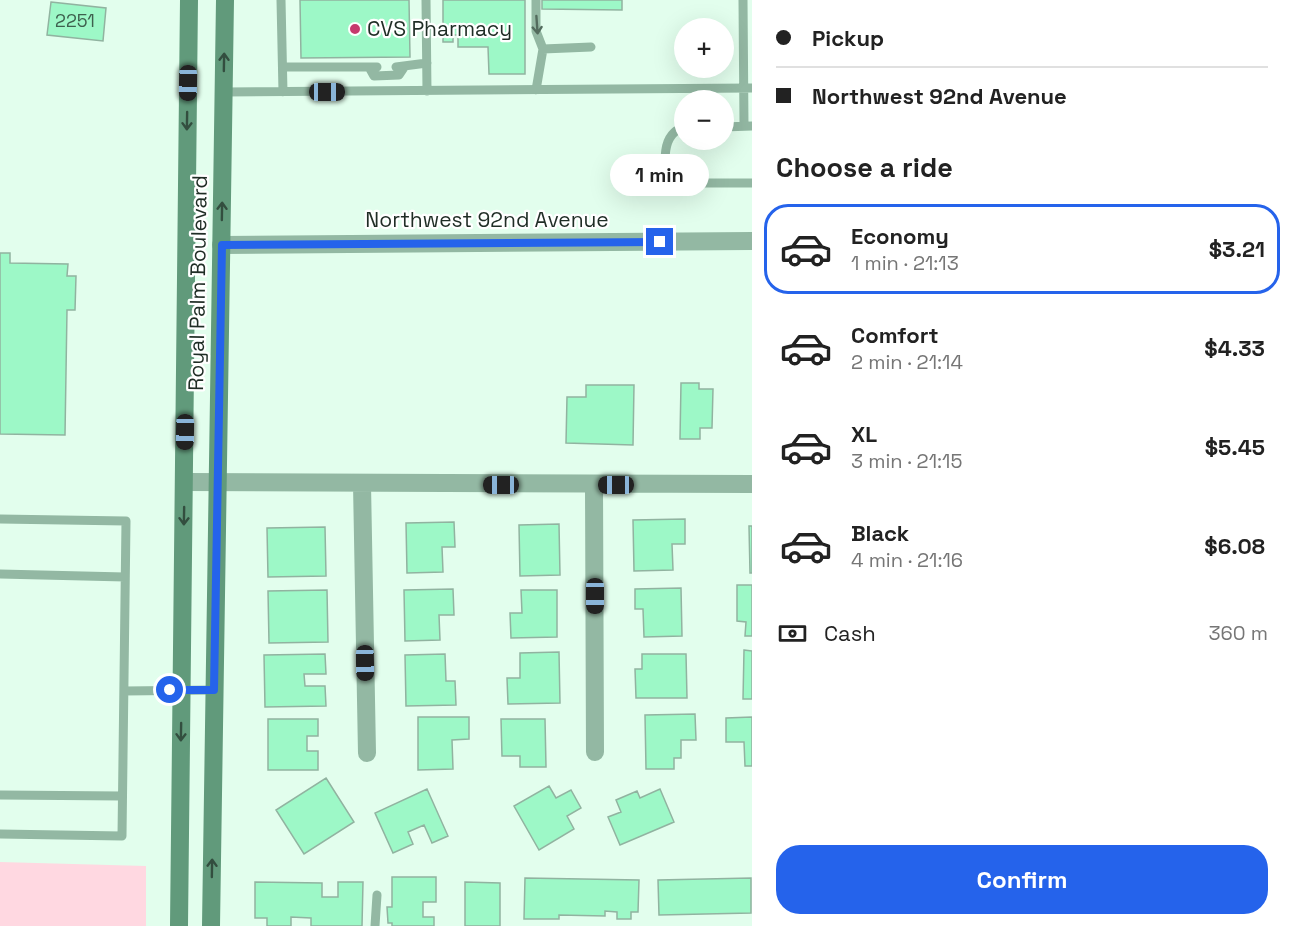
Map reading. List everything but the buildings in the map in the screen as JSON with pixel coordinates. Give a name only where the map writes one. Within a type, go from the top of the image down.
[{"type":"main road","name":"Royal Palm Boulevard","points":[[179,926],[189,0]]},
{"type":"main road","name":"Royal Palm Boulevard","points":[[211,926],[225,0]]},
{"type":"street","name":"Northwest 92nd Avenue","points":[[222,245],[752,241]]},
{"type":"street","points":[[185,482],[752,484]]},
{"type":"street","points":[[362,484],[366,753]]},
{"type":"street","points":[[594,485],[596,752]]},
{"type":"lane","points":[[281,0],[283,92]]},
{"type":"lane","points":[[426,0],[427,91]]},
{"type":"lane","points":[[536,0],[536,31],[543,49],[539,61],[536,90]]},
{"type":"lane","points":[[743,0],[749,88],[748,126]]},
{"type":"lane","points":[[543,49],[591,47]]},
{"type":"lane","points":[[283,67],[373,67],[374,76],[399,75],[400,66],[427,63]]},
{"type":"lane","points":[[224,92],[749,88]]},
{"type":"lane","points":[[674,130],[667,140],[665,170],[670,183],[752,183]]},
{"type":"lane","points":[[0,519],[126,521],[122,836],[0,834]]},
{"type":"lane","points":[[0,574],[125,577]]},
{"type":"lane","points":[[124,690],[214,690]]},
{"type":"lane","points":[[0,795],[122,796]]},
{"type":"lane","points":[[375,926],[377,895]]},
{"type":"shaded area","points":[[0,862],[146,866],[146,926],[0,926]]},
{"type":"place","name":"CVS Pharmacy","points":[[355,29]]},
{"type":"route","points":[[170,690],[214,690],[222,245],[660,242]]}]
